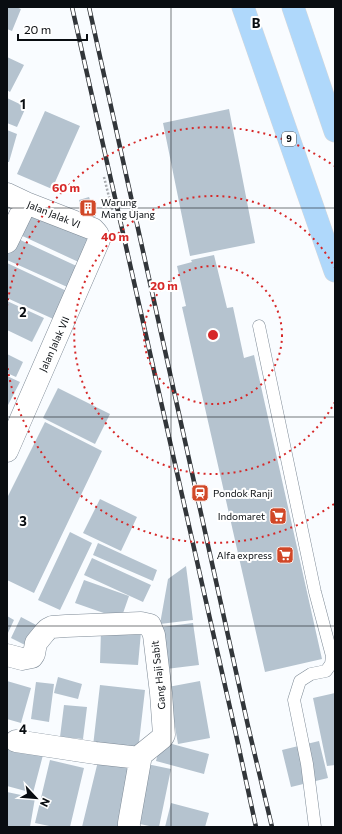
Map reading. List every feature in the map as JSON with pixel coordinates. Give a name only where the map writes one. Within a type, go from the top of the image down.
[{"type":"highway","name":"9","points":[[244,7],[335,270]]},
{"type":"highway","points":[[293,7],[335,131]]},
{"type":"street","name":"Jalan Jalak VI","points":[[7,194],[93,229],[99,237]]},
{"type":"street","points":[[7,242],[26,203]]},
{"type":"street","name":"Jalan Jalak VII","points":[[7,451],[96,248],[99,237]]},
{"type":"street","name":"Gang Haji Sabit","points":[[7,655],[22,659],[32,657],[36,643],[48,629],[52,627],[141,623],[150,625],[154,635],[164,735],[142,754],[140,758]]},
{"type":"street","points":[[16,741],[140,758],[128,823],[129,827]]},
{"type":"lane","points":[[259,326],[315,592],[332,656],[326,672],[311,674],[300,681],[294,700],[307,764],[316,827]]},
{"type":"path","points":[[104,177],[115,222]]},
{"type":"building","points":[[7,7],[16,7],[21,9],[12,31],[7,29]]},
{"type":"building","points":[[7,57],[24,65],[10,92],[7,90]]},
{"type":"building","points":[[7,98],[26,107],[17,127],[7,123]]},
{"type":"building","points":[[229,109],[255,243],[190,256],[163,123]]},
{"type":"building","points":[[45,111],[80,126],[52,189],[17,174]]},
{"type":"building","points":[[7,130],[17,134],[9,162],[7,162]]},
{"type":"building","name":"Warung Mang Ujang","points":[[89,197],[96,216],[86,220],[79,200]]},
{"type":"building","points":[[28,208],[97,241],[85,265],[16,233]]},
{"type":"building","points":[[14,237],[83,269],[74,290],[7,260],[7,252]]},
{"type":"building","points":[[214,255],[227,308],[233,307],[244,358],[254,355],[322,659],[265,672],[182,307],[186,306],[177,266],[192,262],[191,260]]},
{"type":"building","points":[[7,263],[73,294],[60,322],[7,298]]},
{"type":"building","points":[[7,301],[44,318],[32,342],[7,330]]},
{"type":"building","points":[[7,354],[23,362],[16,377],[7,373]]},
{"type":"building","points":[[7,376],[20,382],[7,407]]},
{"type":"building","points":[[58,388],[110,414],[95,444],[43,418]]},
{"type":"building","points":[[45,422],[102,451],[34,593],[7,580],[7,498]]},
{"type":"building","points":[[100,499],[137,517],[121,551],[83,533]]},
{"type":"building","points":[[70,532],[92,543],[60,610],[38,600]]},
{"type":"building","points":[[98,543],[157,570],[153,581],[93,555]]},
{"type":"building","points":[[92,558],[151,585],[143,602],[84,575]]},
{"type":"building","points":[[186,566],[193,620],[160,624],[168,579]]},
{"type":"building","points":[[84,580],[129,596],[121,619],[75,603]]},
{"type":"building","points":[[7,616],[14,620],[7,635]]},
{"type":"building","points":[[21,617],[40,627],[29,647],[11,638]]},
{"type":"building","points":[[193,623],[199,665],[166,669],[161,627]]},
{"type":"building","points":[[101,630],[141,632],[138,665],[100,663]]},
{"type":"building","points":[[58,677],[82,684],[78,699],[54,693]]},
{"type":"building","points":[[7,681],[31,688],[21,723],[7,719]]},
{"type":"building","points":[[200,681],[210,738],[178,744],[168,687]]},
{"type":"building","points":[[36,682],[54,684],[49,722],[31,719]]},
{"type":"building","points":[[100,685],[145,690],[138,751],[93,746]]},
{"type":"building","points":[[335,693],[335,765],[327,766],[313,698]]},
{"type":"building","points":[[64,705],[87,707],[83,739],[60,737]]},
{"type":"building","points":[[161,741],[209,754],[204,774],[156,761]]},
{"type":"building","points":[[319,741],[328,778],[291,787],[282,750]]},
{"type":"building","points":[[7,746],[43,755],[33,793],[7,786]]},
{"type":"building","points":[[99,757],[136,766],[121,827],[82,827]]},
{"type":"building","points":[[50,760],[84,768],[70,827],[54,827],[35,823]]},
{"type":"building","points":[[147,764],[171,769],[159,827],[135,823]]},
{"type":"building","points":[[7,792],[35,798],[30,827],[7,827]]},
{"type":"building","points":[[171,803],[209,813],[205,827],[165,827]]},
{"type":"railway","points":[[72,7],[256,827]]},
{"type":"railway","points":[[89,7],[248,726],[272,827]]},
{"type":"place","name":"Warung Mang Ujang","points":[[88,208]]},
{"type":"place","name":"Pondok Ranji","points":[[200,493]]},
{"type":"place","name":"Indomaret","points":[[278,516]]},
{"type":"place","name":"Alfa express","points":[[285,555]]}]
